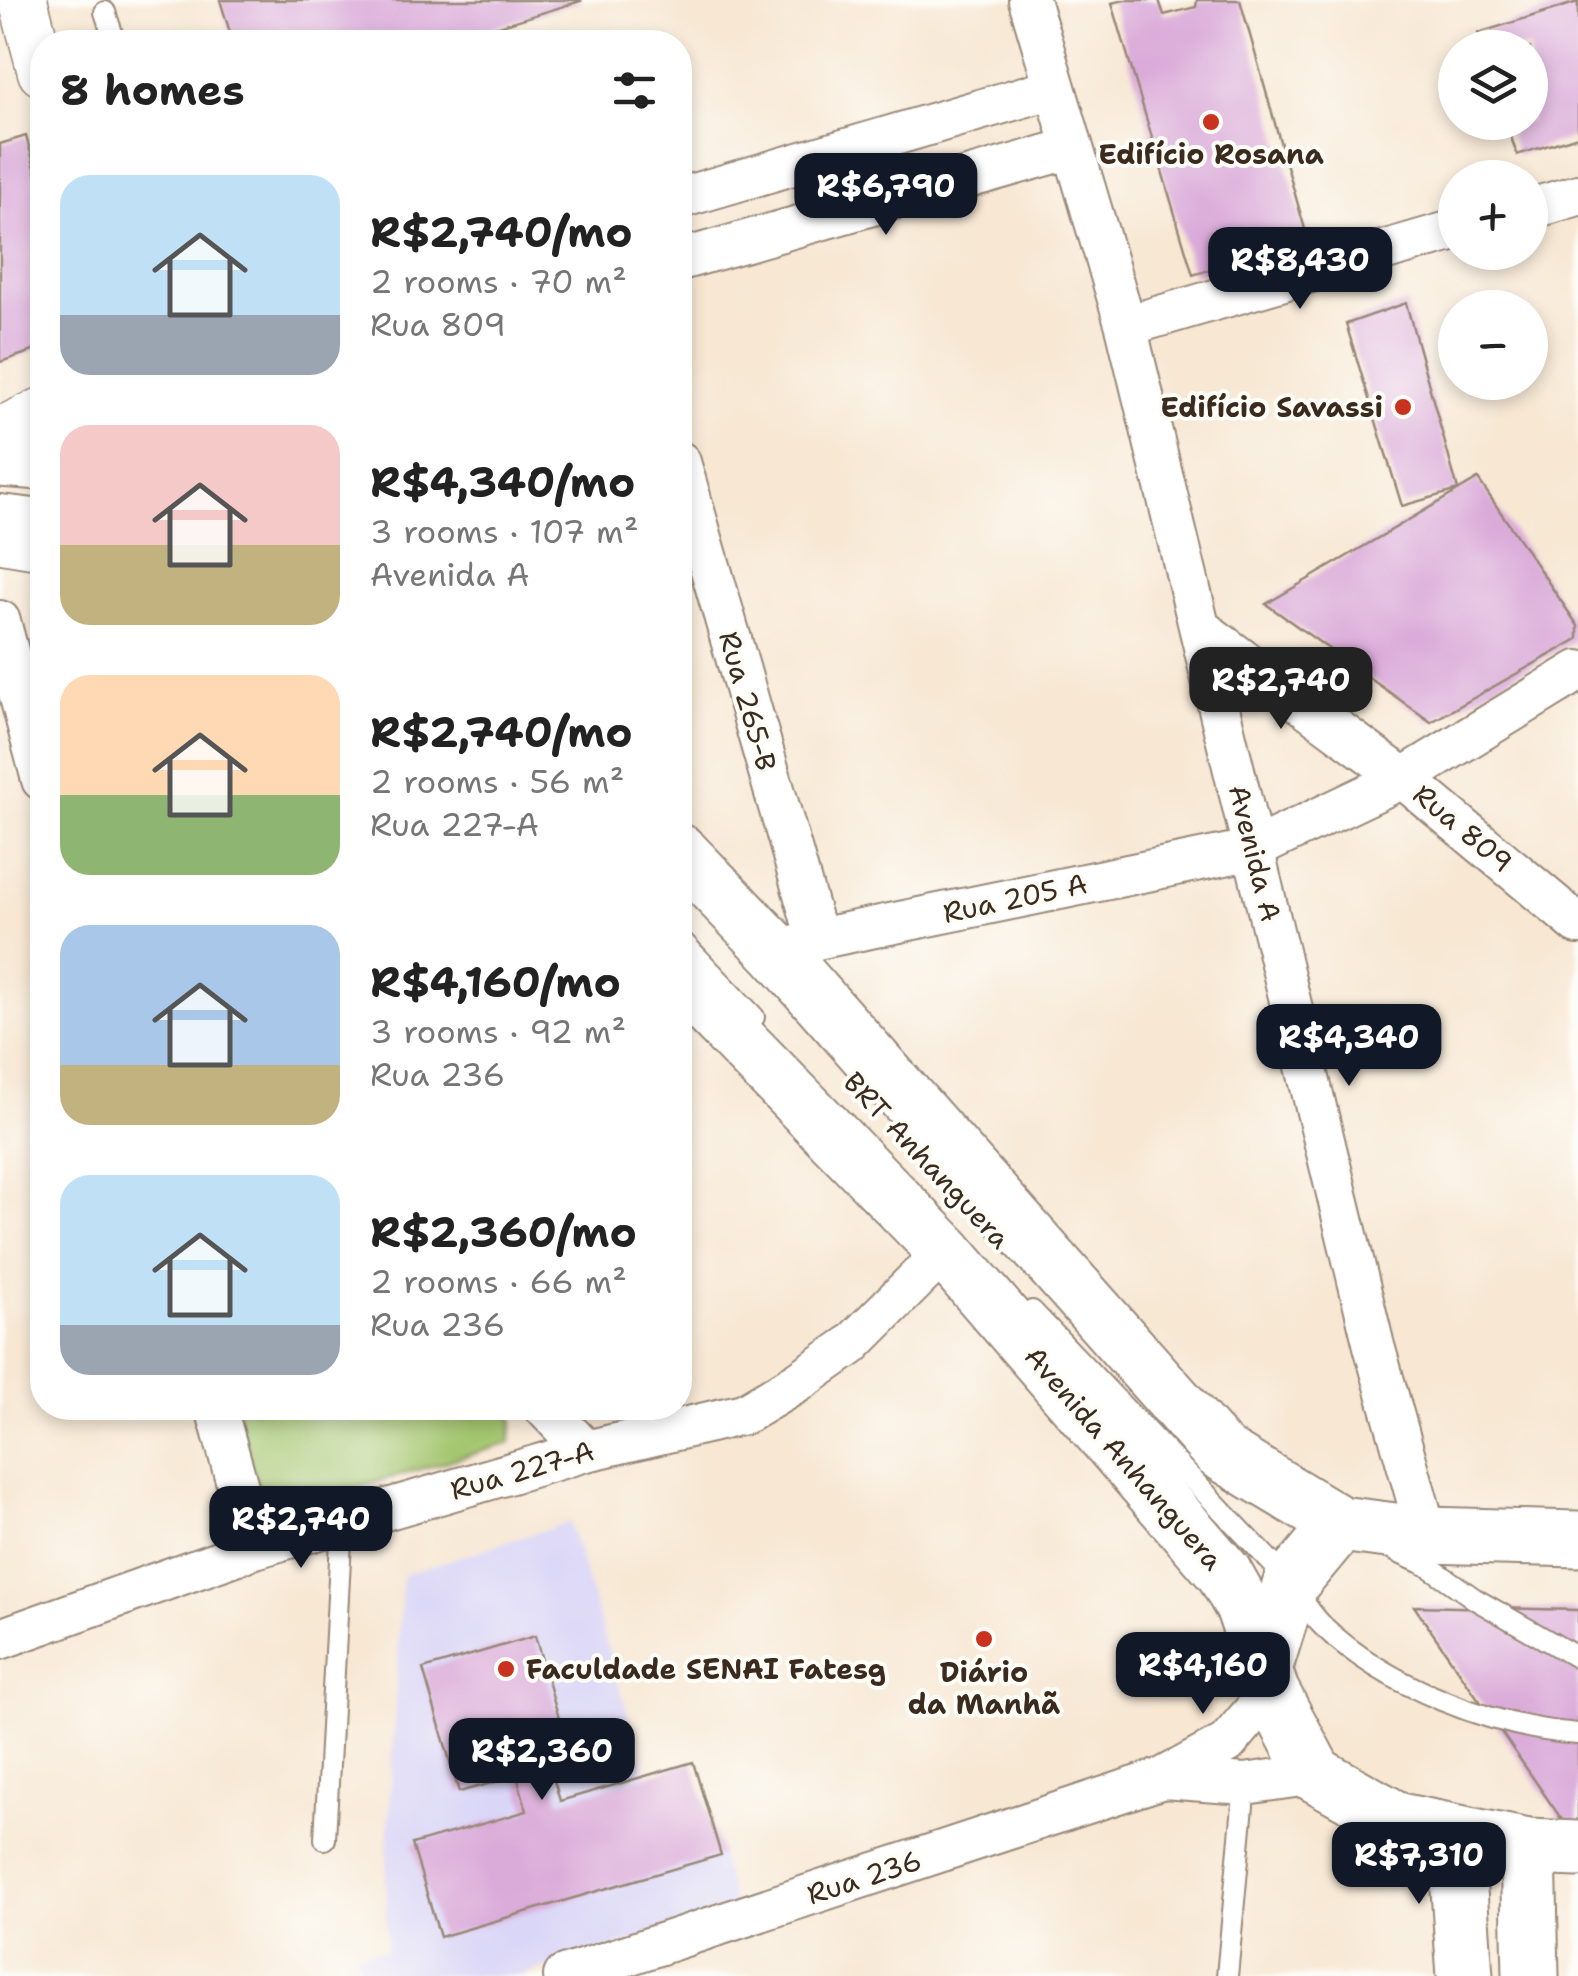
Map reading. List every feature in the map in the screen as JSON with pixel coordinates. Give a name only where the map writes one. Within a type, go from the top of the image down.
[{"type":"main road","points":[[0,459],[30,461]]},
{"type":"main road","points":[[0,535],[30,540]]},
{"type":"main road","points":[[692,862],[797,945],[1220,1452],[1325,1528],[1578,1540]]},
{"type":"main road","name":"Avenida Anhanguera","points":[[692,992],[945,1251],[1224,1573],[1244,1608],[1268,1678],[1315,1774]]},
{"type":"main road","points":[[1268,1678],[1291,1583],[1325,1528]]},
{"type":"main road","points":[[1315,1774],[1399,1821],[1553,1848],[1531,1976]]},
{"type":"main road","points":[[1456,1833],[1465,1976]]},
{"type":"street","name":"Avenida A","points":[[1029,0],[1126,326],[1374,1346],[1426,1535]]},
{"type":"street","points":[[17,17],[30,46]]},
{"type":"street","points":[[692,194],[1054,88]]},
{"type":"street","points":[[692,257],[1072,148]]},
{"type":"street","points":[[1548,203],[1578,195]]},
{"type":"street","points":[[1126,326],[1438,235]]},
{"type":"street","points":[[0,432],[30,418]]},
{"type":"street","name":"Rua 265-B","points":[[692,512],[797,945]]},
{"type":"street","points":[[0,621],[30,735]]},
{"type":"street","name":"Rua 809","points":[[1200,629],[1403,778],[1578,924]]},
{"type":"street","name":"Rua 205 A","points":[[797,945],[1254,849],[1403,778],[1578,671]]},
{"type":"street","name":"Rua 227-A","points":[[0,1639],[255,1548],[586,1450],[744,1414],[851,1346],[945,1251]]},
{"type":"street","points":[[219,1420],[255,1548]]},
{"type":"street","points":[[557,1420],[586,1450]]},
{"type":"street","name":"Rua 236","points":[[564,1976],[1163,1778],[1227,1743],[1268,1678]]},
{"type":"street","name":"Rua 236","points":[[1163,1778],[1245,1784],[1315,1774]]},
{"type":"lane","points":[[106,12],[111,30]]},
{"type":"lane","points":[[0,505],[30,509]]},
{"type":"lane","points":[[692,952],[774,1038]]},
{"type":"lane","points":[[1014,1292],[1291,1583],[1322,1626],[1382,1673],[1536,1732],[1578,1734]]},
{"type":"lane","points":[[1135,1420],[1236,1494]]},
{"type":"lane","points":[[325,1840],[342,1522]]},
{"type":"lane","points":[[1325,1528],[1428,1566],[1508,1619],[1578,1658]]},
{"type":"lane","points":[[1228,1976],[1245,1784]]},
{"type":"shaded area","name":"Faculdade SENAI Fatesg","points":[[569,1522],[647,1775],[693,1762],[736,1909],[519,1976],[361,1976],[354,1953],[386,1950],[386,1877],[402,1575]]},
{"type":"green space","points":[[239,1420],[513,1420],[510,1443],[265,1514]]},
{"type":"building","points":[[220,0],[581,1],[486,30],[229,30]]},
{"type":"building","name":"Edifício Rosana","points":[[1159,0],[1164,15],[1196,7],[1197,0],[1240,0],[1308,240],[1271,254],[1262,230],[1235,237],[1240,260],[1193,275],[1112,3]]},
{"type":"building","points":[[1578,2],[1578,136],[1517,155],[1512,140],[1548,140],[1548,30],[1488,30]]},
{"type":"building","points":[[26,136],[30,150],[30,352],[0,362],[0,144]]},
{"type":"building","name":"Edifício Savassi","points":[[1406,303],[1458,490],[1402,506],[1346,324]]},
{"type":"building","points":[[1478,479],[1578,626],[1578,639],[1431,722],[1266,604]]},
{"type":"building","points":[[1414,1606],[1578,1610],[1578,1835],[1569,1830]]},
{"type":"building","points":[[535,1636],[565,1739],[544,1745],[560,1801],[693,1762],[721,1855],[440,1937],[412,1844],[527,1811],[517,1776],[459,1792],[423,1669]]},
{"type":"place","name":"Edifício Rosana","points":[[1211,122]]},
{"type":"place","name":"Edifício Savassi","points":[[1403,407]]},
{"type":"place","name":"Diário da Manhã","points":[[984,1639]]},
{"type":"place","name":"Faculdade SENAI Fatesg","points":[[506,1669]]}]
